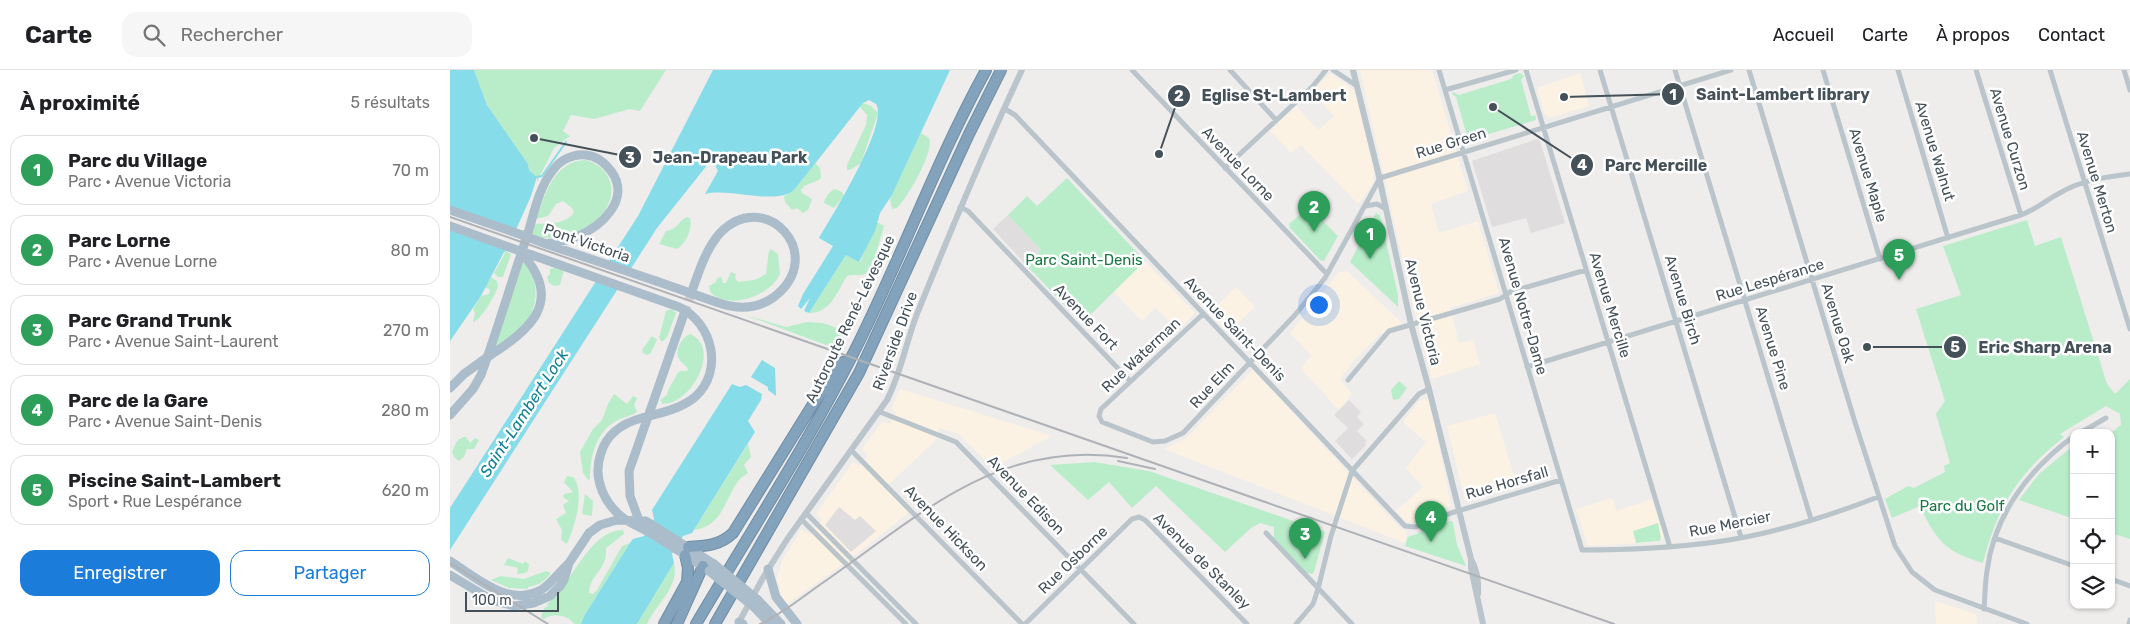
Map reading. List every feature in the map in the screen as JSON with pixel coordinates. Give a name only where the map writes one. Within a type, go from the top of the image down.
[{"type":"highway","name":"Autoroute René-Lévesque","points":[[696,624],[818,419],[863,334],[954,134],[986,70]]},
{"type":"highway","name":"Autoroute René-Lévesque","points":[[715,624],[859,373],[969,134],[1001,70]]},
{"type":"highway","points":[[664,624],[686,582],[688,572],[682,548],[714,544],[724,540],[733,533],[815,401],[863,334]]},
{"type":"highway","points":[[676,624],[709,567]]},
{"type":"main road","points":[[450,415],[470,393],[481,375],[534,214],[550,174],[556,166],[568,158],[581,155],[595,157],[610,169],[616,179],[618,191],[615,205],[607,216],[579,236],[546,244]]},
{"type":"main road","name":"Pont Victoria","points":[[450,210],[737,308],[753,306],[770,299],[786,286],[794,272],[796,255],[789,236],[782,228],[771,221],[754,217],[742,219],[730,225],[721,232],[711,246],[692,291]]},
{"type":"main road","name":"Pont Victoria","points":[[450,226],[523,254],[681,308],[692,315],[705,333],[712,354],[709,377],[698,394],[682,406],[642,418],[624,425],[614,432],[604,444],[598,464],[598,480],[604,496],[612,508],[626,520],[645,525],[682,548],[756,603]]},
{"type":"main road","points":[[450,388],[464,374],[524,332],[537,313],[540,297],[539,282],[536,271],[523,254]]},
{"type":"main road","points":[[645,525],[635,509],[628,488],[629,471],[684,314]]},
{"type":"main road","points":[[450,570],[492,594],[525,595],[538,591],[549,583],[569,563],[592,531],[609,522],[626,520]]},
{"type":"main road","points":[[450,556],[492,594]]},
{"type":"main road","points":[[450,561],[492,594]]},
{"type":"main road","points":[[450,575],[519,606],[543,600],[562,583],[569,563]]},
{"type":"main road","points":[[768,569],[776,597],[798,624]]},
{"type":"main road","points":[[756,603],[770,624]]},
{"type":"main road","points":[[756,603],[781,624]]},
{"type":"street","name":"Riverside Drive","points":[[740,623],[768,569],[851,450],[880,412],[895,382],[917,316],[960,207],[1022,70]]},
{"type":"street","name":"Avenue Lorne","points":[[1132,70],[1327,274]]},
{"type":"street","points":[[1230,70],[1276,120]]},
{"type":"street","points":[[1225,168],[1314,85],[1326,70]]},
{"type":"street","points":[[1333,70],[1358,86]]},
{"type":"street","name":"Avenue Victoria","points":[[1353,70],[1380,178],[1411,324],[1430,388],[1460,510],[1483,624]]},
{"type":"street","name":"Avenue Notre-Dame","points":[[1438,70],[1582,550]]},
{"type":"street","points":[[1445,90],[1516,70]]},
{"type":"street","name":"Avenue Mercille","points":[[1526,70],[1670,547]]},
{"type":"street","name":"Avenue Birch","points":[[1600,70],[1741,537]]},
{"type":"street","name":"Avenue Pine","points":[[1675,70],[1811,519]]},
{"type":"street","name":"Rue Green","points":[[1380,178],[1731,70]]},
{"type":"street","name":"Avenue Oak","points":[[1749,70],[1878,497],[1896,546],[1912,572],[1943,594],[2027,624]]},
{"type":"street","name":"Avenue Maple","points":[[1823,70],[1880,259]]},
{"type":"street","name":"Avenue Walnut","points":[[1898,70],[1948,238]]},
{"type":"street","name":"Avenue Curzon","points":[[1976,70],[2021,215]]},
{"type":"street","name":"Avenue Merton","points":[[2050,70],[2130,329]]},
{"type":"street","points":[[2124,70],[2130,90]]},
{"type":"street","name":"Avenue Saint-Denis","points":[[1005,109],[1015,115],[1407,527],[1418,526],[1460,510]]},
{"type":"street","name":"Rue Lespérance","points":[[1527,367],[2021,215],[2034,210],[2059,193],[2084,182],[2130,174]]},
{"type":"street","name":"Rue Elm","points":[[1099,416],[1102,422],[1108,425],[1153,442],[1166,441],[1183,433],[1295,315],[1327,274],[1380,178]]},
{"type":"street","points":[[1365,206],[1377,204],[1386,209]]},
{"type":"street","name":"Avenue Fort","points":[[960,207],[968,211],[1130,381]]},
{"type":"street","points":[[1348,380],[1389,331],[1500,299],[1506,294],[1586,270]]},
{"type":"street","name":"Rue Waterman","points":[[1099,416],[1101,409],[1203,314]]},
{"type":"street","points":[[1296,624],[1313,604],[1331,536],[1352,470],[1419,394],[1430,388]]},
{"type":"street","name":"Avenue Edison","points":[[880,412],[956,442],[1134,624]]},
{"type":"street","points":[[2087,429],[2106,418]]},
{"type":"street","points":[[1984,609],[1987,570],[1995,538],[2008,508],[2025,481],[2049,456],[2070,439]]},
{"type":"street","name":"Avenue Hickson","points":[[851,450],[1024,624]]},
{"type":"street","name":"Rue Horsfall","points":[[1460,510],[1561,480]]},
{"type":"street","name":"Rue Mercier","points":[[1582,550],[1670,547],[1741,537],[1811,519],[1878,497]]},
{"type":"street","points":[[804,516],[906,624]]},
{"type":"street","points":[[804,516],[916,624]]},
{"type":"street","name":"Rue Osborne","points":[[1024,624],[1132,519],[1139,517]]},
{"type":"street","name":"Avenue de Stanley","points":[[1139,517],[1145,520],[1247,624]]},
{"type":"street","points":[[1266,534],[1352,624]]},
{"type":"street","points":[[1995,538],[2070,565]]},
{"type":"street","points":[[2115,580],[2130,586]]},
{"type":"street","points":[[2128,624],[2130,620]]},
{"type":"shaded area","points":[[1360,70],[1432,70],[1468,191],[1431,204],[1439,233],[1478,221],[1499,293],[1450,308],[1459,343],[1473,340],[1480,364],[1432,379],[1414,310]]},
{"type":"shaded area","points":[[1331,73],[1355,91],[1374,170],[1374,182],[1358,204],[1301,145],[1291,153],[1270,131],[1296,106],[1318,130],[1334,116],[1311,91]]},
{"type":"shaded area","points":[[1580,73],[1589,106],[1549,118],[1544,113],[1537,88]]},
{"type":"shaded area","points":[[1537,139],[1540,141],[1565,223],[1531,233],[1526,218],[1492,227],[1472,161]]},
{"type":"shaded area","points":[[1008,215],[1041,250],[1026,265],[993,229]]},
{"type":"shaded area","points":[[1145,261],[1195,313],[1178,330],[1155,307],[1142,321],[1114,292]]},
{"type":"shaded area","points":[[1347,271],[1402,323],[1380,334],[1354,360],[1340,379],[1352,394],[1339,410],[1301,369],[1311,355],[1290,333],[1339,272]]},
{"type":"shaded area","points":[[1236,287],[1255,307],[1228,333],[1209,313]]},
{"type":"shaded area","points":[[1253,370],[1399,527],[1407,532],[1405,543],[1164,449],[1185,439]]},
{"type":"shaded area","points":[[900,389],[1052,436],[992,468],[959,434],[939,428],[935,441],[888,485],[912,510],[846,562],[787,604],[782,598],[777,578],[782,561],[801,530],[811,534],[822,520],[816,514],[853,462],[859,466],[868,456],[862,449],[882,422],[890,424],[896,412],[891,409]]},
{"type":"shaded area","points":[[1430,398],[1451,506],[1413,522],[1406,522],[1396,511],[1423,487],[1406,468],[1426,442],[1403,422],[1420,400]]},
{"type":"shaded area","points":[[1349,400],[1361,412],[1357,417],[1364,424],[1357,431],[1367,441],[1366,445],[1352,459],[1335,441],[1348,428],[1334,415]]},
{"type":"shaded area","points":[[1495,413],[1517,486],[1465,501],[1447,426]]},
{"type":"shaded area","points":[[1612,498],[1617,511],[1652,499],[1664,537],[1658,542],[1588,546],[1576,509]]},
{"type":"shaded area","points":[[839,507],[855,520],[860,516],[876,531],[851,552],[825,525]]},
{"type":"shaded area","points":[[1935,601],[1976,614],[1977,624],[1936,624]]},
{"type":"green space","points":[[474,70],[666,70],[640,111],[630,109],[594,119],[571,115],[563,131],[570,136],[554,148],[537,182],[537,177],[529,170],[528,164],[487,105]]},
{"type":"green space","points":[[1520,73],[1524,76],[1521,80],[1531,116],[1535,114],[1536,120],[1468,140],[1456,97],[1452,94],[1453,92],[1459,95],[1511,79],[1514,75]]},
{"type":"green space","points":[[863,103],[871,106],[878,113],[861,163],[847,170],[847,165],[866,125],[867,115],[860,107]]},
{"type":"green space","points":[[921,133],[929,138],[928,153],[907,195],[897,208],[892,209],[890,199]]},
{"type":"green space","points":[[586,160],[603,170],[611,185],[611,195],[603,213],[587,228],[569,236],[541,238],[531,236],[535,224],[562,221],[574,212],[563,201],[556,204],[548,216],[536,219],[552,180],[566,166]]},
{"type":"green space","points":[[815,163],[820,168],[821,178],[801,190],[802,193],[812,199],[808,210],[803,213],[797,208],[792,210],[785,202],[784,196],[794,190]]},
{"type":"green space","name":"Parc Saint-Denis","points":[[1067,178],[1145,261],[1082,323],[1026,265],[1041,250],[1008,215],[1027,196],[1037,206]]},
{"type":"green space","points":[[835,189],[842,192],[844,196],[834,208],[824,203],[831,191]]},
{"type":"green space","points":[[1307,208],[1311,209],[1338,236],[1324,261],[1320,260],[1290,228],[1289,224]]},
{"type":"green space","points":[[1376,213],[1380,215],[1398,295],[1398,307],[1350,262]]},
{"type":"green space","points":[[687,217],[690,218],[691,222],[690,231],[680,247],[677,249],[659,244],[666,231],[673,229]]},
{"type":"green space","name":"Parc du Golf","points":[[2027,220],[2035,246],[2061,237],[2107,384],[2115,394],[2130,379],[2130,539],[2115,534],[2115,430],[2121,425],[2120,414],[2106,406],[2060,434],[2064,437],[2048,450],[2022,478],[2003,508],[1995,525],[1983,563],[1959,554],[1943,543],[1931,528],[1920,506],[1892,518],[1885,499],[1908,486],[1914,488],[1945,472],[1944,466],[1950,463],[1936,414],[1945,401],[1916,309],[1961,295],[1943,246]]},
{"type":"green space","points":[[877,222],[884,226],[871,271],[865,274],[847,276],[828,306],[822,310],[809,313],[846,255],[860,262]]},
{"type":"green space","points":[[771,249],[778,254],[780,274],[768,289],[748,298],[738,300],[718,298],[710,292],[709,286],[716,282],[717,278],[721,277],[723,283],[726,283],[731,272],[736,274],[735,278],[738,282],[755,280],[762,277],[766,274],[769,251]]},
{"type":"green space","points":[[506,251],[511,254],[503,277],[498,277],[494,273]]},
{"type":"green space","points":[[523,259],[533,275],[536,294],[535,303],[528,320],[522,328],[494,348]]},
{"type":"green space","points":[[557,267],[564,270],[560,285],[554,286],[549,283],[547,277],[550,274],[550,269]]},
{"type":"green space","points":[[491,277],[497,281],[498,287],[483,313],[473,322],[475,313],[473,309],[481,296],[489,294],[490,289],[485,288]]},
{"type":"green space","points":[[672,309],[676,313],[667,337],[662,342],[659,338],[665,314],[666,311]]},
{"type":"green space","points":[[745,315],[786,327],[807,322],[823,323],[840,329],[845,336],[837,349]]},
{"type":"green space","points":[[690,334],[699,341],[703,350],[703,362],[699,374],[693,385],[684,395],[674,402],[663,404],[660,400],[667,395],[677,374],[688,369],[679,359],[677,352],[682,341]]},
{"type":"green space","points":[[652,336],[657,340],[650,354],[647,355],[642,350]]},
{"type":"green space","points":[[1399,381],[1407,388],[1399,399],[1393,400],[1391,390]]},
{"type":"green space","points":[[614,394],[627,404],[633,396],[637,398],[634,405],[637,412],[610,425],[599,437],[593,453],[590,479],[588,480],[583,473],[580,452],[593,429],[602,420]]},
{"type":"green space","points":[[466,437],[470,443],[475,438],[479,440],[474,449],[467,449],[464,457],[459,461],[452,452],[457,441]]},
{"type":"green space","points":[[748,444],[751,457],[744,465],[748,473],[739,480],[717,518],[704,528],[694,530]]},
{"type":"green space","points":[[2070,448],[2070,518],[2019,500],[2039,474]]},
{"type":"green space","points":[[1094,462],[1149,471],[1325,532],[1314,572],[1312,574],[1307,573],[1274,538],[1274,527],[1260,523],[1251,528],[1225,552],[1156,486],[1132,508],[1109,482],[1088,500],[1050,465]]},
{"type":"green space","points":[[567,476],[573,477],[577,483],[579,500],[573,529],[567,544],[561,540],[562,530],[556,519],[566,513],[563,505],[569,501],[563,497],[564,494],[573,492],[564,482]]},
{"type":"green space","points":[[585,494],[593,501],[592,516],[582,514]]},
{"type":"green space","points":[[1451,521],[1453,522],[1457,545],[1466,566],[1405,546],[1408,537]]},
{"type":"green space","points":[[1658,523],[1661,538],[1659,541],[1636,543],[1633,531]]},
{"type":"green space","points":[[623,530],[624,534],[606,548],[604,562],[592,581],[589,593],[593,594],[597,590],[622,546],[630,543],[584,616],[581,624],[574,624],[568,618],[556,615],[544,619],[541,617],[544,608],[557,595],[591,548],[600,539],[611,533]]},
{"type":"green space","points":[[508,558],[523,564],[525,561],[529,564],[528,571],[517,574],[518,568],[504,565]]},
{"type":"green space","points":[[674,563],[675,572],[673,580],[666,595],[647,624],[637,624]]},
{"type":"green space","points":[[546,571],[551,573],[546,579],[528,587],[528,589],[509,588],[491,580],[500,576],[524,579]]},
{"type":"water","points":[[450,70],[474,70],[487,105],[528,164],[529,170],[537,177],[531,196],[507,250],[504,252],[481,296],[450,341]]},
{"type":"water","name":"Saint-Lambert Lock","points":[[713,70],[950,70],[892,195],[880,213],[875,231],[859,262],[846,255],[809,313],[804,311],[810,298],[801,309],[798,306],[803,294],[833,246],[819,238],[867,149],[878,115],[876,104],[869,100],[863,103],[794,190],[786,194],[764,196],[715,192],[705,194],[718,171],[714,163],[708,164],[657,228],[450,550],[450,508],[638,216]]},
{"type":"water","points":[[762,360],[775,368],[776,396],[768,390],[768,387],[751,377]]},
{"type":"water","points":[[732,384],[740,387],[746,385],[762,394],[761,400],[748,421],[755,432],[692,533],[683,536],[672,554],[674,563],[637,624],[581,624],[584,616],[630,543],[633,539],[644,536],[654,519],[652,510]]},
{"type":"pier","points":[[450,208],[518,231],[510,250],[450,229]]},
{"type":"pier","points":[[606,261],[633,271],[620,290],[593,280]]},
{"type":"waterway","points":[[537,177],[542,176],[566,142]]},
{"type":"tunnel","points":[[684,314],[692,291]]},
{"type":"railway","points":[[450,217],[1614,624]]},
{"type":"railway","points":[[760,624],[791,606],[892,533],[962,488],[1000,471],[1039,459],[1081,455],[1127,458]]},
{"type":"railway","points":[[1118,461],[1155,469]]},
{"type":"railway","points":[[450,563],[548,624]]},
{"type":"place","name":"Saint-Lambert library","points":[[1564,97]]},
{"type":"place","name":"Parc Mercille","points":[[1493,107]]},
{"type":"place","name":"Jean-Drapeau Park","points":[[534,138]]},
{"type":"place","name":"Eglise St-Lambert","points":[[1159,154]]},
{"type":"place","name":"Parc Lorne","points":[[1314,232]]},
{"type":"place","name":"Parc du Village","points":[[1370,259]]},
{"type":"place","name":"Piscine Saint-Lambert","points":[[1899,280]]},
{"type":"place","name":"Eric Sharp Arena","points":[[1867,347]]},
{"type":"place","name":"Parc de la Gare","points":[[1431,542]]},
{"type":"place","name":"Parc Grand Trunk","points":[[1305,559]]}]
